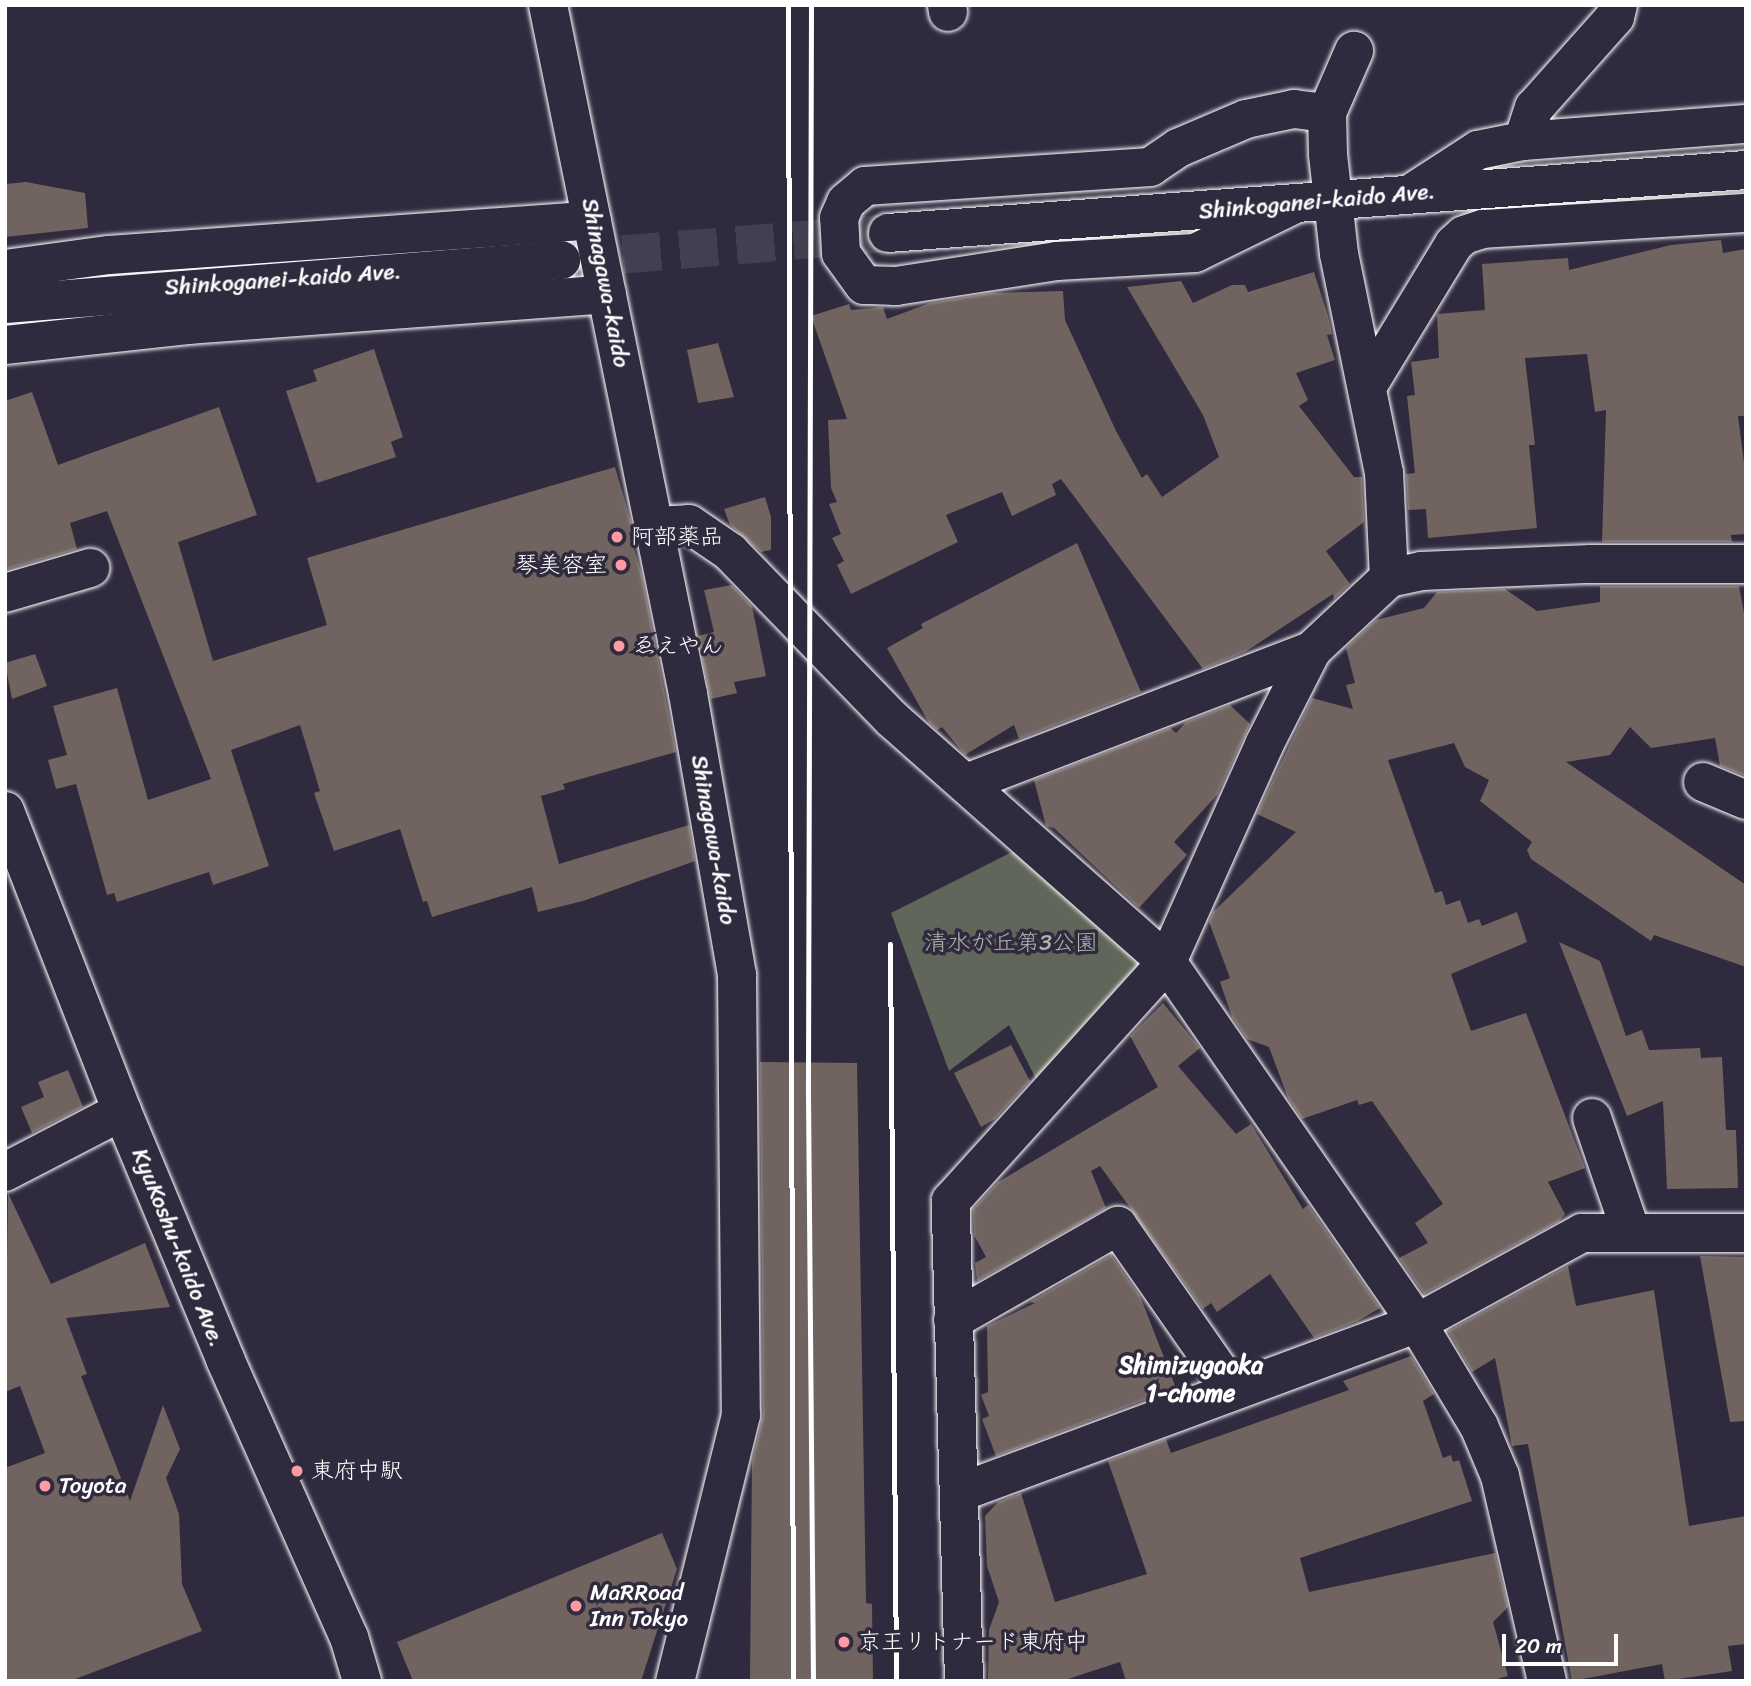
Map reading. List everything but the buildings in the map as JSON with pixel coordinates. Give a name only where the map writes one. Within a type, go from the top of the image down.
[{"type":"street","name":"Shinagawa-kaido","points":[[548,5],[654,526],[737,975],[741,1415],[675,1681]]},
{"type":"street","points":[[1523,141],[1534,108],[1615,17],[1618,5]]},
{"type":"street","points":[[1354,51],[1327,113],[1339,254],[1384,473],[1391,551],[1389,578]]},
{"type":"street","points":[[1293,205],[1195,253],[1057,261],[896,286],[864,285],[841,253],[839,218],[846,202],[866,186],[1150,167],[1178,148],[1246,118],[1294,109],[1327,113]]},
{"type":"street","points":[[1410,194],[1478,150],[1523,141],[1746,124]]},
{"type":"street","name":"Shinkoganei-kaido Ave.","points":[[888,233],[1746,170]]},
{"type":"street","points":[[1367,387],[1454,244],[1464,235],[1483,229],[1746,213]]},
{"type":"street","points":[[5,269],[136,253],[592,220]]},
{"type":"street","name":"Shinkoganei-kaido Ave.","points":[[5,304],[561,260]]},
{"type":"street","points":[[5,345],[189,325],[607,294]]},
{"type":"street","points":[[654,526],[689,524],[730,552],[892,719],[968,782],[1167,962],[1418,1323],[1479,1426],[1500,1476],[1547,1681]]},
{"type":"street","points":[[964,1681],[961,1492],[951,1201],[1167,962],[1264,745],[1312,650],[1389,578],[1421,571],[1591,564],[1746,564]]},
{"type":"street","points":[[5,593],[90,568]]},
{"type":"street","points":[[968,782],[1312,650]]},
{"type":"street","points":[[1703,782],[1746,800]]},
{"type":"street","name":"KyuKoshu-kaido Ave.","points":[[5,811],[122,1111],[225,1359],[349,1637],[362,1681]]},
{"type":"street","points":[[5,1172],[122,1111]]},
{"type":"street","points":[[1592,1118],[1631,1232]]},
{"type":"street","points":[[953,1320],[1118,1226],[1233,1391]]},
{"type":"street","points":[[961,1492],[1418,1323],[1582,1233],[1746,1233]]},
{"type":"street","points":[[349,1637],[374,1681]]},
{"type":"green space","name":"清水が丘第3公園","points":[[1026,845],[1142,954],[1143,969],[1039,1085],[1009,1025],[949,1071],[891,913]]},
{"type":"tunnel","points":[[566,259],[888,233]]},
{"type":"railway","points":[[788,5],[793,1681]]},
{"type":"railway","points":[[811,5],[808,1095],[813,1681]]},
{"type":"railway","points":[[890,944],[896,1681]]},
{"type":"place","name":"阿部薬品","points":[[617,537]]},
{"type":"place","name":"琴美容室","points":[[621,565]]},
{"type":"place","name":"ゑえやん","points":[[619,646]]},
{"type":"place","name":"東府中駅","points":[[297,1471]]},
{"type":"place","name":"Toyota","points":[[45,1486]]},
{"type":"place","name":"MaRRoad Inn Tokyo","points":[[576,1606]]},
{"type":"place","name":"京王リトナード東府中","points":[[844,1642]]},
{"type":"district","name":"Shimizugaoka 1-chome","points":[[1191,1380]]}]
